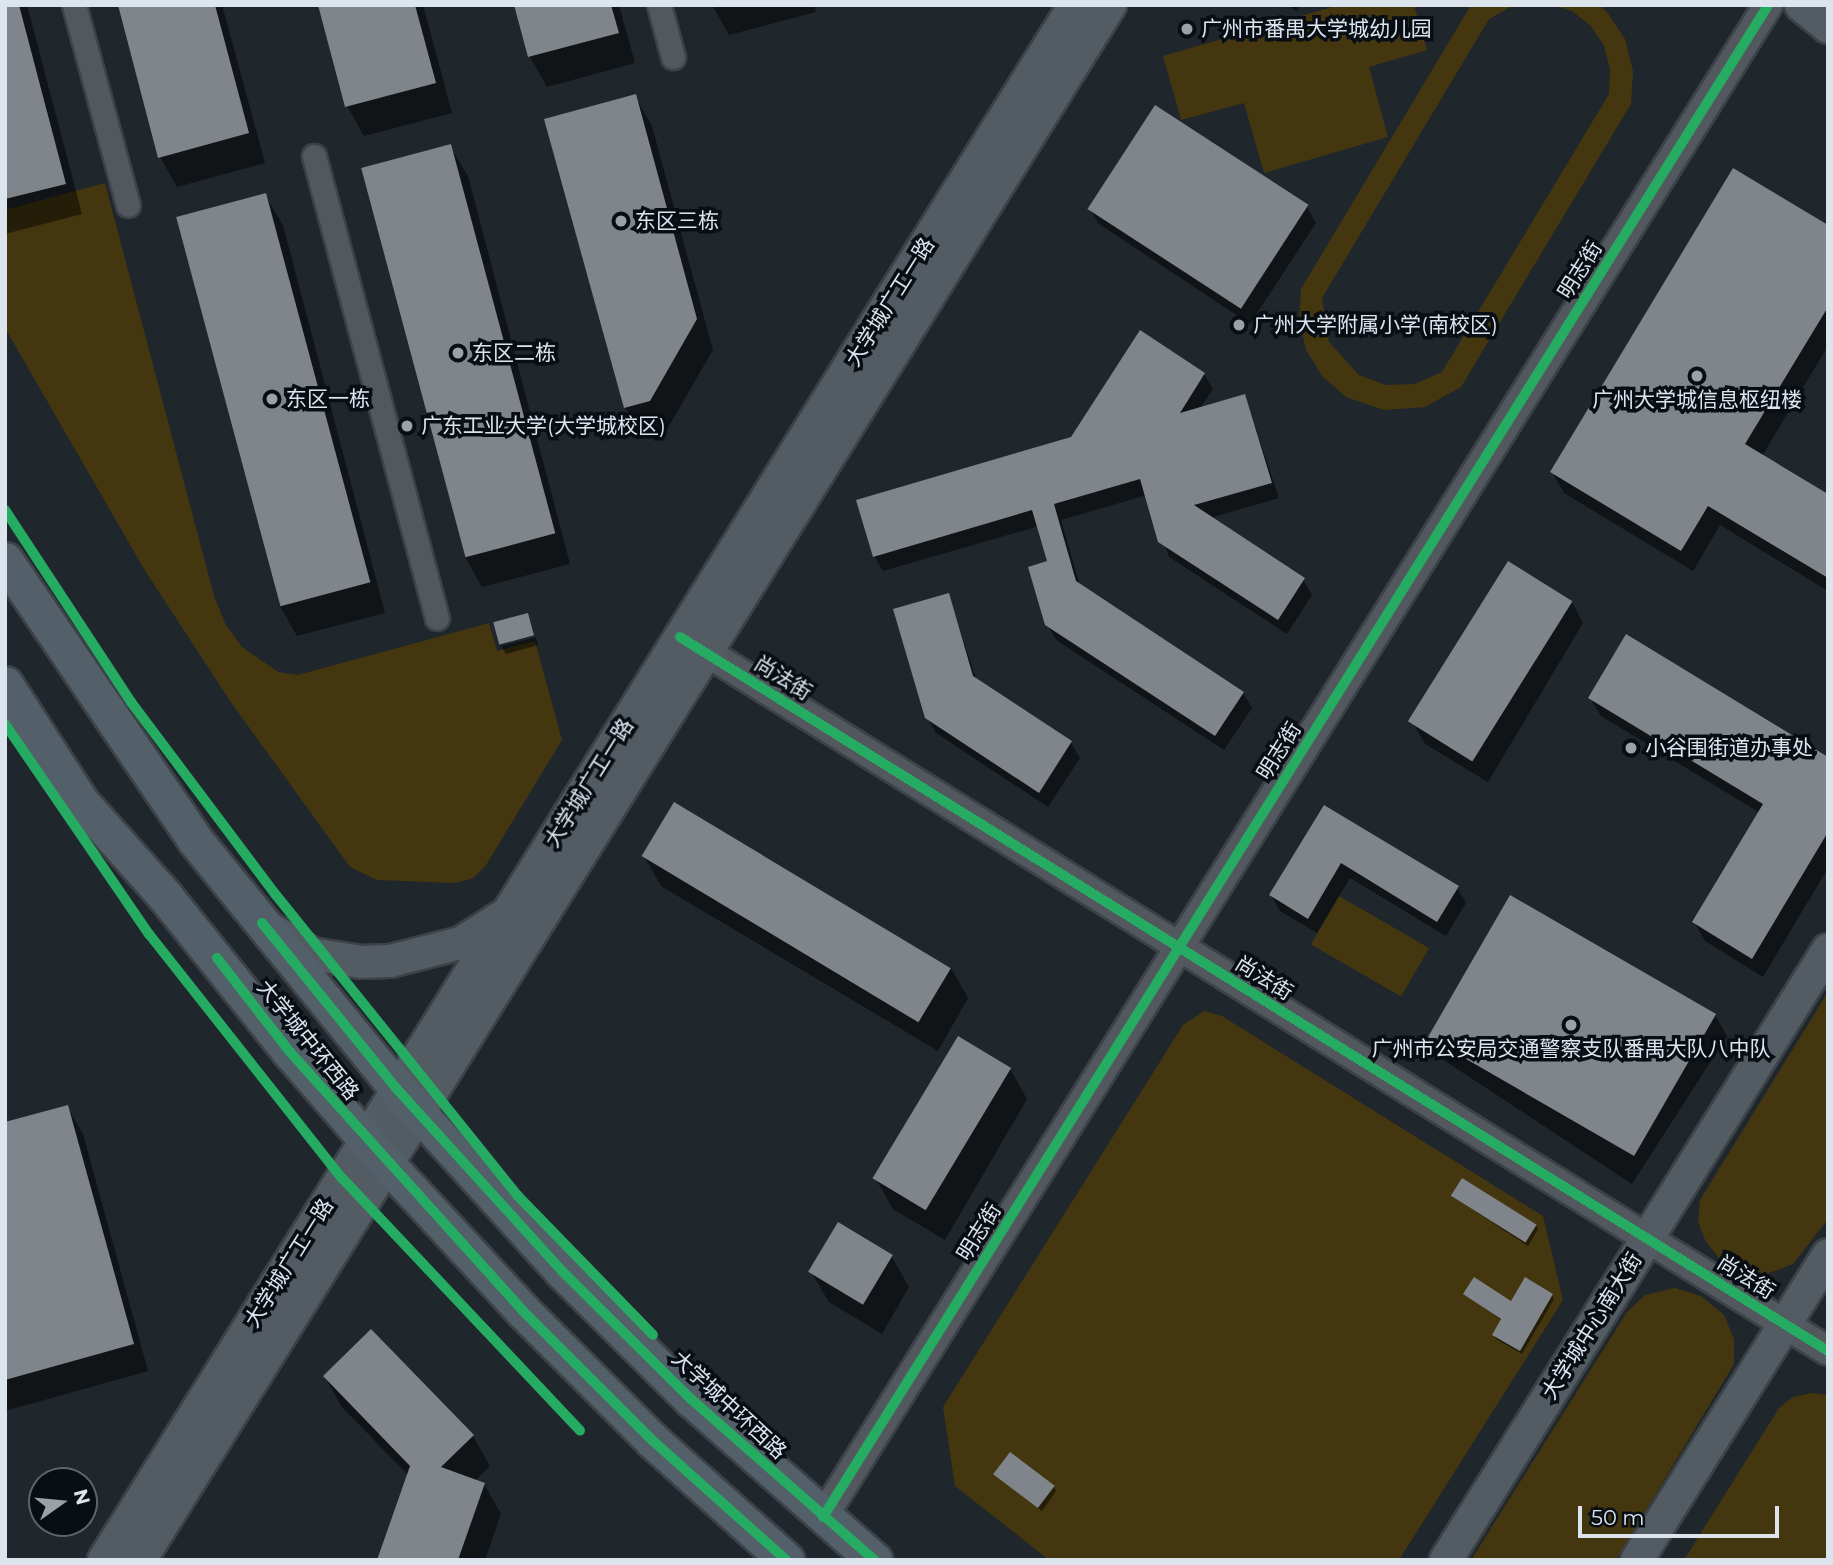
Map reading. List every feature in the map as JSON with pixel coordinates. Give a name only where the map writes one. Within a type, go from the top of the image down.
[{"type":"main road","name":"大学城广工一路","points":[[139,1560],[377,1152],[693,644],[1074,5]]},
{"type":"main road","name":"大学城广工一路","points":[[408,1101],[509,911],[693,644],[1110,5]]},
{"type":"main road","points":[[1801,5],[1828,27]]},
{"type":"main road","name":"大学城中环西路","points":[[5,560],[195,840],[408,1101],[572,1281],[691,1399],[874,1560]]},
{"type":"main road","name":"大学城中环西路","points":[[5,684],[81,802],[217,958],[289,1052],[377,1152],[522,1310],[634,1423],[786,1560]]},
{"type":"main road","points":[[262,923],[312,954],[361,962],[390,961],[461,943],[509,911]]},
{"type":"main road","name":"大学城中心南大街","points":[[1446,1560],[1828,950]]},
{"type":"main road","name":"大学城广工一路","points":[[104,1560],[377,1152]]},
{"type":"main road","points":[[1637,1560],[1828,1255]]},
{"type":"street","points":[[75,5],[128,205]]},
{"type":"street","points":[[659,5],[673,57]]},
{"type":"street","name":"明志街","points":[[823,1517],[1768,5]]},
{"type":"street","points":[[314,156],[437,618]]},
{"type":"street","name":"尚法街","points":[[693,644],[1828,1351]]},
{"type":"shaded area","points":[[1339,5],[1414,5],[1427,50],[1369,67],[1388,137],[1264,173],[1244,103],[1181,120],[1163,56]]},
{"type":"shaded area","points":[[1471,5],[1514,5],[1489,19],[1322,298],[1329,342],[1359,375],[1386,385],[1415,384],[1442,372],[1609,94],[1610,69],[1604,46],[1591,26],[1572,11],[1553,5],[1599,5],[1607,12],[1625,39],[1633,71],[1631,104],[1461,387],[1425,407],[1384,410],[1346,397],[1322,376],[1306,350],[1299,320],[1301,289]]},
{"type":"shaded area","points":[[105,183],[214,596],[226,625],[242,647],[278,672],[298,675],[489,623],[497,651],[535,641],[562,740],[486,865],[473,878],[456,883],[377,880],[350,867],[230,701],[144,569],[5,328],[5,210]]},
{"type":"shaded area","points":[[1339,896],[1429,948],[1401,996],[1311,944]]},
{"type":"shaded area","points":[[1828,992],[1828,1219],[1793,1264],[1764,1275],[1741,1272],[1718,1257],[1705,1240],[1698,1221],[1700,1200]]},
{"type":"shaded area","points":[[1204,1011],[1222,1016],[1543,1216],[1563,1300],[1399,1560],[1049,1560],[955,1486],[943,1407],[1183,1025]]},
{"type":"shaded area","points":[[1675,1288],[1701,1296],[1724,1315],[1734,1339],[1734,1364],[1616,1560],[1471,1560],[1627,1312],[1645,1295]]},
{"type":"shaded area","points":[[1812,1393],[1828,1395],[1828,1560],[1684,1560],[1779,1408],[1793,1397]]},
{"type":"building","points":[[5,5],[19,5],[66,184],[5,199]]},
{"type":"building","points":[[118,5],[215,5],[249,133],[158,158]]},
{"type":"building","points":[[318,5],[415,5],[436,83],[345,107]]},
{"type":"building","points":[[514,5],[611,5],[619,33],[528,57]]},
{"type":"building","name":"东区三栋","points":[[636,94],[697,319],[650,401],[624,408],[544,119]]},
{"type":"building","points":[[1155,105],[1308,205],[1241,309],[1087,209]]},
{"type":"building","name":"东区二栋","points":[[451,144],[555,533],[465,557],[361,168]]},
{"type":"building","name":"广州大学城信息枢纽楼","points":[[1733,168],[1828,225],[1828,307],[1745,444],[1828,494],[1828,578],[1708,506],[1681,551],[1550,472]]},
{"type":"building","name":"东区一栋","points":[[266,193],[370,582],[280,606],[176,217]]},
{"type":"building","points":[[1140,330],[1205,373],[1180,413],[1245,394],[1272,483],[1194,505],[1305,578],[1278,620],[1158,542],[1140,479],[1054,504],[1076,581],[1244,692],[1215,736],[1045,625],[1028,567],[1047,561],[1032,510],[873,557],[856,500],[1071,437]]},
{"type":"building","points":[[1508,561],[1572,601],[1472,762],[1408,721]]},
{"type":"building","points":[[949,593],[973,676],[1072,741],[1039,793],[925,718],[893,609]]},
{"type":"building","points":[[528,613],[534,635],[499,645],[493,622]]},
{"type":"building","points":[[1626,634],[1828,757],[1828,832],[1752,959],[1692,922],[1763,804],[1588,698]]},
{"type":"building","points":[[674,802],[951,968],[918,1022],[642,856]]},
{"type":"building","points":[[1324,805],[1459,886],[1437,922],[1341,863],[1308,919],[1269,895]]},
{"type":"building","name":"广州市公安局交通警察支队番禺大队八中队","points":[[1510,895],[1716,1014],[1634,1156],[1428,1037]]},
{"type":"building","points":[[958,1036],[1011,1068],[926,1210],[873,1178]]},
{"type":"building","points":[[68,1105],[134,1344],[5,1380],[5,1122]]},
{"type":"building","points":[[1462,1178],[1537,1225],[1525,1242],[1451,1196]]},
{"type":"building","points":[[838,1222],[893,1255],[863,1305],[808,1272]]},
{"type":"building","points":[[1474,1277],[1511,1301],[1525,1277],[1553,1294],[1520,1351],[1492,1335],[1501,1319],[1463,1294]]},
{"type":"building","points":[[371,1329],[474,1435],[441,1467],[485,1483],[458,1560],[377,1560],[410,1466],[323,1376]]},
{"type":"building","points":[[1010,1452],[1055,1486],[1038,1508],[993,1474]]},
{"type":"cycle path","points":[[823,1517],[1768,5]]},
{"type":"cycle path","points":[[5,510],[131,702],[276,895],[517,1195],[653,1335]]},
{"type":"cycle path","points":[[680,637],[1828,1351]]},
{"type":"cycle path","points":[[5,724],[149,934],[342,1178],[580,1431]]},
{"type":"cycle path","points":[[262,923],[397,1089],[562,1271],[691,1399],[874,1560]]},
{"type":"cycle path","points":[[217,958],[290,1052],[522,1310],[652,1440],[786,1560]]},
{"type":"place","name":"广州市番禺大学城幼儿园","points":[[1187,29]]},
{"type":"place","name":"东区三栋","points":[[621,221]]},
{"type":"place","name":"广州大学附属小学(南校区)","points":[[1239,325]]},
{"type":"place","name":"东区二栋","points":[[458,353]]},
{"type":"place","name":"广州大学城信息枢纽楼","points":[[1697,376]]},
{"type":"place","name":"东区一栋","points":[[272,399]]},
{"type":"place","name":"广东工业大学(大学城校区)","points":[[407,426]]},
{"type":"place","name":"小谷围街道办事处","points":[[1631,748]]},
{"type":"place","name":"广州市公安局交通警察支队番禺大队八中队","points":[[1571,1025]]}]
